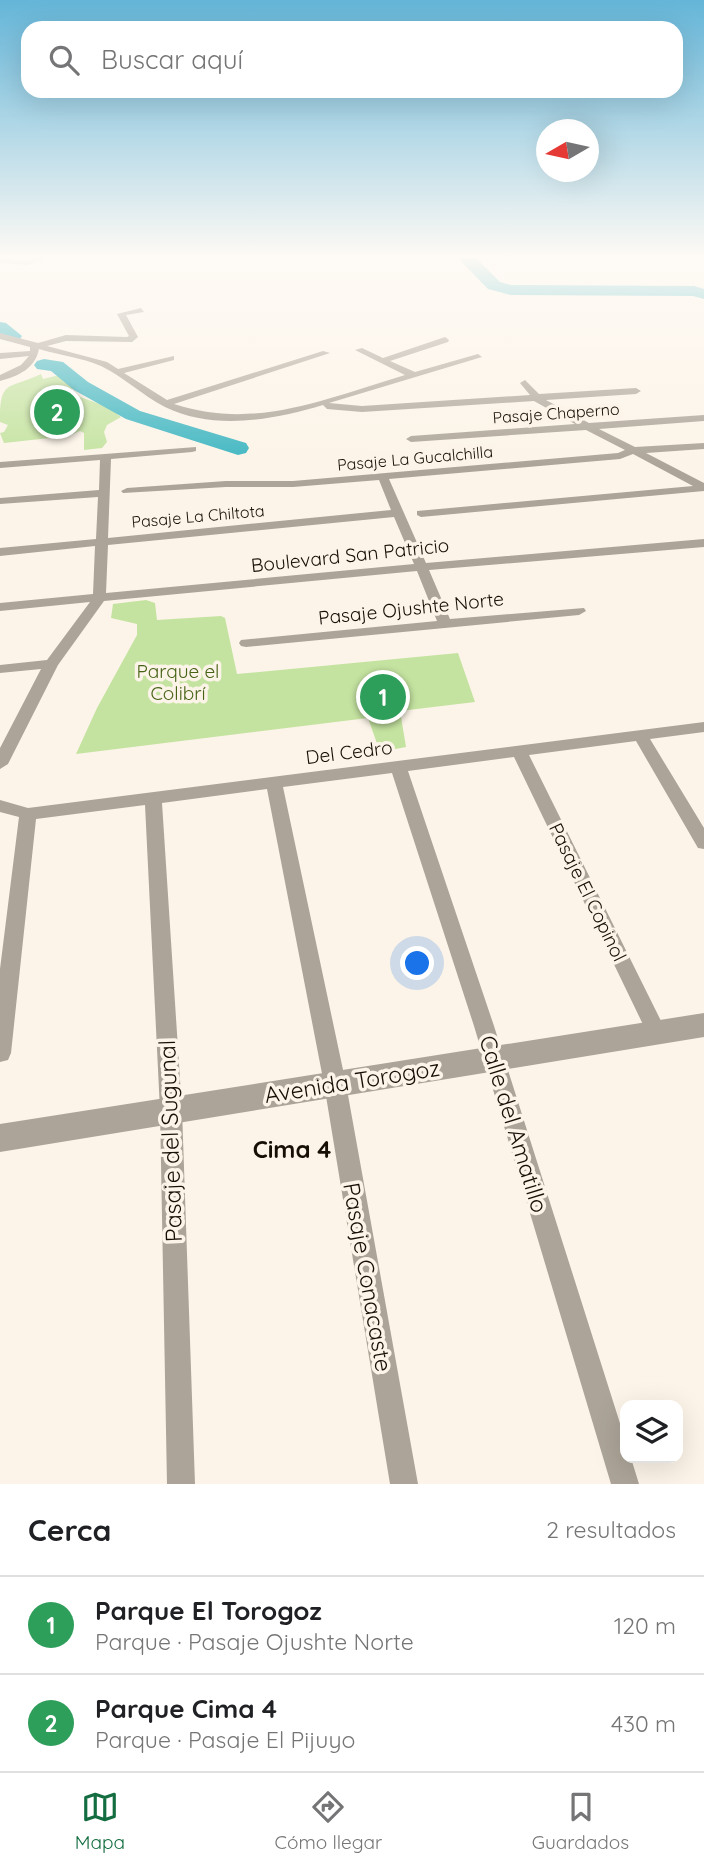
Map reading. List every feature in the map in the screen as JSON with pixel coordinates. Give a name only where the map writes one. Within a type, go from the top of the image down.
[{"type":"street","points":[[0,356],[66,338],[129,340],[134,337],[130,327]]},
{"type":"street","points":[[0,336],[37,348],[86,358],[117,372],[166,403],[199,415],[225,418],[274,416],[478,357]]},
{"type":"street","points":[[382,361],[445,340]]},
{"type":"street","points":[[0,378],[32,362],[37,348]]},
{"type":"street","points":[[359,350],[415,376]]},
{"type":"street","points":[[166,403],[326,353]]},
{"type":"street","points":[[117,372],[171,358]]},
{"type":"street","points":[[525,383],[537,398],[704,487]]},
{"type":"street","points":[[318,405],[362,409],[636,391]]},
{"type":"street","name":"Pasaje Chaperno","points":[[411,439],[704,418]]},
{"type":"street","name":"Pasaje La Gucalchilla","points":[[127,491],[383,477],[620,456],[635,450],[704,446]]},
{"type":"street","points":[[0,465],[192,449]]},
{"type":"street","points":[[0,764],[7,740],[51,664],[99,599],[106,456]]},
{"type":"street","points":[[678,474],[704,472]]},
{"type":"street","points":[[383,477],[445,623]]},
{"type":"street","points":[[421,513],[704,487]]},
{"type":"street","points":[[0,501],[104,493]]},
{"type":"street","name":"Pasaje La Chiltota","points":[[0,552],[398,513]]},
{"type":"street","name":"Boulevard San Patricio","points":[[0,607],[704,543]]},
{"type":"street","name":"Pasaje Ojushte Norte","points":[[246,643],[579,611]]},
{"type":"street","points":[[0,669],[51,664]]},
{"type":"street","name":"Del Cedro","points":[[0,806],[27,814],[704,727]]},
{"type":"street","points":[[640,736],[704,843]]},
{"type":"street","name":"Pasaje El Copinol","points":[[520,751],[657,1033]]},
{"type":"street","name":"Calle del Amatillo","points":[[398,766],[494,1058],[625,1484]]},
{"type":"street","name":"Pasaje Conacaste","points":[[274,782],[335,1084],[404,1484]]},
{"type":"street","name":"Pasaje del Sugunal","points":[[153,798],[171,1110],[181,1484]]},
{"type":"street","points":[[0,1053],[27,814]]},
{"type":"street","name":"Avenida Torogoz","points":[[0,1138],[704,1025]]},
{"type":"green space","points":[[68,373],[74,379],[70,381],[81,386],[72,389],[72,394],[108,407],[121,417],[107,425],[104,432],[107,442],[102,448],[84,450],[84,433],[80,431],[68,436],[4,443],[0,433],[4,432],[8,425],[0,422],[0,408],[4,392],[13,385],[41,374],[43,379]]},
{"type":"green space","name":"Parque el Colibrí","points":[[146,600],[155,603],[157,620],[221,616],[225,618],[237,674],[458,653],[475,702],[400,711],[406,747],[380,752],[368,718],[76,754],[97,708],[137,635],[137,624],[111,618],[113,604]]},
{"type":"waterway","points":[[0,327],[13,336]]},
{"type":"waterway","points":[[44,365],[56,366],[81,386],[133,415],[238,448]]},
{"type":"place","name":"Parque Cima 4","points":[[57,412]]},
{"type":"place","name":"Parque El Torogoz","points":[[383,697]]},
{"type":"district","name":"Cima 4","points":[[292,1149]]}]
